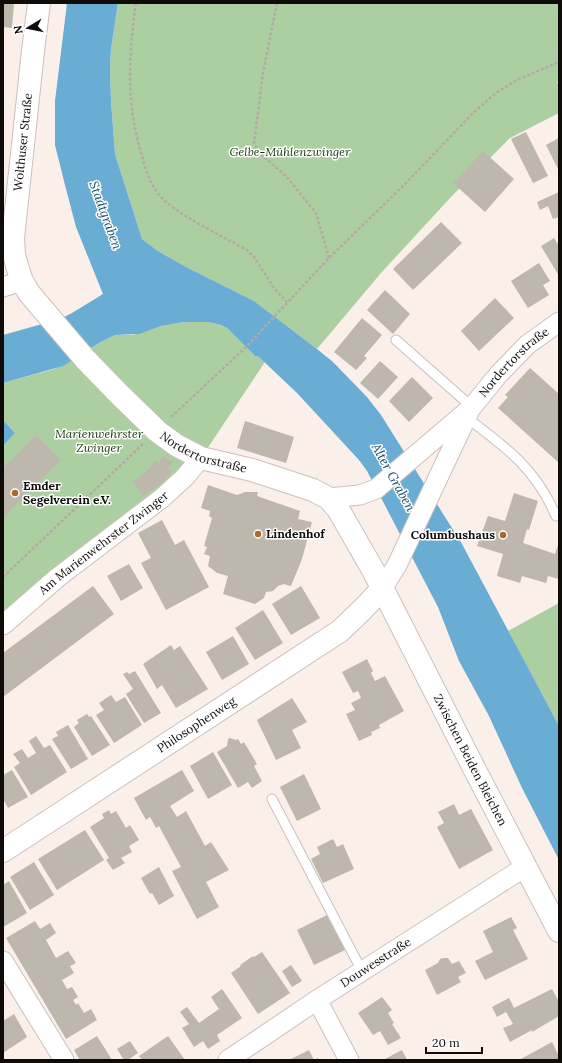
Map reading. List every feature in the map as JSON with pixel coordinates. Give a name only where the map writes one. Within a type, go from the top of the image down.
[{"type":"street","name":"Wolthuser Straße","points":[[13,284],[13,238],[39,3]]},
{"type":"street","name":"Nordertorstraße","points":[[13,284],[29,293],[85,359],[157,431],[176,445],[201,458],[252,470],[313,490],[328,498],[342,515],[382,589]]},
{"type":"street","name":"Nordertorstraße","points":[[382,589],[397,565],[469,413],[498,375],[527,345],[559,322]]},
{"type":"street","name":"Nordertorstraße","points":[[328,498],[360,495],[376,489],[418,453],[469,413]]},
{"type":"street","name":"Am Marienwehrster Zwinger","points":[[3,625],[57,578],[162,498],[184,478],[201,458]]},
{"type":"street","name":"Philosophenweg","points":[[3,851],[340,631],[382,589]]},
{"type":"street","name":"Zwischen Beiden Bleichen","points":[[382,589],[559,931]]},
{"type":"street","name":"Douwesstraße","points":[[228,1060],[317,1000],[525,866]]},
{"type":"street","points":[[3,961],[64,1060]]},
{"type":"street","points":[[317,1000],[349,1060]]},
{"type":"lane","points":[[396,340],[534,476],[550,501],[556,516]]},
{"type":"lane","points":[[272,800],[362,971]]},
{"type":"path","points":[[136,3],[131,45],[131,105],[138,144],[147,174],[154,188],[164,200],[180,212],[248,251],[254,257],[274,288],[287,302]]},
{"type":"path","points":[[277,3],[263,73],[254,144],[262,155],[286,176],[316,213],[328,258]]},
{"type":"path","points":[[3,577],[245,348],[328,258],[406,183],[474,112],[496,92],[517,80],[559,62]]},
{"type":"green space","name":"Gelbe-Mühlenzwinger","points":[[118,3],[559,3],[559,81],[557,82],[559,86],[559,113],[510,138],[451,197],[381,273],[317,349],[254,301],[188,268],[158,251],[142,239],[115,154],[110,69],[111,49]]},
{"type":"green space","name":"Marienwehrster Zwinger","points":[[184,322],[208,322],[221,325],[227,328],[255,356],[259,357],[265,362],[201,458],[3,625],[3,446],[15,433],[3,420],[3,383],[54,369],[80,356],[99,343],[115,335],[133,335],[161,326]]},
{"type":"green space","points":[[559,603],[559,726],[508,631]]},
{"type":"water","points":[[67,3],[118,3],[111,49],[110,69],[115,154],[142,239],[158,251],[188,268],[254,301],[333,362],[367,397],[381,415],[462,544],[559,726],[559,860],[522,788],[489,716],[459,661],[438,607],[367,471],[359,460],[297,393],[259,357],[255,356],[227,328],[208,322],[184,322],[161,326],[139,334],[115,335],[99,343],[63,366],[3,383],[3,335],[60,319],[103,294],[76,227],[55,145],[55,101]]},
{"type":"water","points":[[3,420],[15,433],[3,446]]},
{"type":"building","points":[[3,3],[14,3],[12,28],[3,27]]},
{"type":"building","points":[[526,132],[548,176],[533,183],[511,139]]},
{"type":"building","points":[[559,138],[559,171],[546,145]]},
{"type":"building","points":[[483,151],[514,179],[485,212],[453,183]]},
{"type":"building","points":[[559,192],[559,217],[553,219],[548,206],[540,210],[537,202]]},
{"type":"building","points":[[441,222],[462,243],[413,290],[393,269]]},
{"type":"building","points":[[554,238],[559,246],[559,276],[541,246]]},
{"type":"building","points":[[539,263],[550,281],[543,285],[549,295],[528,308],[511,281]]},
{"type":"building","points":[[385,290],[410,314],[393,334],[367,310]]},
{"type":"building","points":[[495,298],[514,318],[479,351],[461,331]]},
{"type":"building","points":[[362,318],[382,335],[364,356],[367,358],[356,370],[334,352]]},
{"type":"building","points":[[380,361],[398,377],[378,399],[360,383]]},
{"type":"building","points":[[530,368],[559,394],[559,463],[498,408],[508,397],[505,395]]},
{"type":"building","points":[[412,377],[433,398],[409,422],[389,401]]},
{"type":"building","points":[[245,421],[294,437],[286,463],[237,448]]},
{"type":"building","name":"Emder Segelverein e.V.","points":[[36,435],[61,460],[3,518],[3,468]]},
{"type":"building","points":[[163,456],[172,462],[168,469],[172,471],[166,480],[143,496],[133,482],[149,469],[155,460],[159,463]]},
{"type":"building","name":"Lindenhof","points":[[208,485],[237,495],[245,492],[258,492],[257,496],[300,511],[298,519],[312,522],[302,559],[291,586],[284,584],[278,586],[273,591],[266,592],[264,598],[255,604],[223,594],[228,576],[217,573],[208,566],[210,556],[204,554],[207,547],[204,546],[212,518],[209,516],[210,511],[201,508]]},
{"type":"building","name":"Columbushaus","points":[[514,493],[538,501],[529,530],[527,529],[523,543],[555,554],[559,542],[559,579],[548,576],[546,583],[522,576],[520,583],[497,576],[503,554],[477,546],[488,516],[505,521]]},
{"type":"building","points":[[162,520],[175,545],[184,540],[209,587],[166,610],[141,563],[151,558],[138,533]]},
{"type":"building","points":[[129,564],[143,588],[121,601],[107,576]]},
{"type":"building","points":[[93,586],[114,614],[3,697],[3,653]]},
{"type":"building","points":[[301,586],[320,618],[291,635],[272,604]]},
{"type":"building","points":[[263,610],[283,643],[255,660],[235,628]]},
{"type":"building","points":[[233,636],[249,664],[222,680],[206,652]]},
{"type":"building","points":[[171,645],[174,650],[180,646],[208,689],[176,708],[162,685],[157,689],[143,664]]},
{"type":"building","points":[[367,659],[373,671],[371,673],[375,681],[385,676],[404,711],[379,725],[380,728],[371,732],[372,735],[359,741],[346,714],[355,710],[351,703],[361,698],[358,691],[353,693],[342,672]]},
{"type":"building","points":[[135,671],[161,713],[144,723],[126,694],[133,689],[123,674],[127,672],[129,674]]},
{"type":"building","points":[[111,695],[116,702],[125,697],[142,725],[114,743],[96,715],[104,710],[99,703]]},
{"type":"building","points":[[292,698],[307,722],[292,730],[301,748],[276,760],[257,720]]},
{"type":"building","points":[[87,714],[89,717],[91,716],[110,745],[92,756],[74,727],[79,723],[77,720]]},
{"type":"building","points":[[68,725],[88,759],[71,769],[52,739],[58,736],[56,732]]},
{"type":"building","points":[[36,736],[44,748],[50,745],[67,772],[31,795],[14,767],[20,763],[13,754],[22,749],[28,758],[36,753],[29,741]]},
{"type":"building","points":[[230,738],[236,740],[238,739],[241,744],[244,742],[257,764],[254,766],[262,781],[252,788],[248,782],[238,788],[217,752],[227,746],[228,739]]},
{"type":"building","points":[[213,752],[232,785],[208,799],[190,766]]},
{"type":"building","points":[[12,770],[28,797],[8,808],[3,799],[3,775]]},
{"type":"building","points":[[182,770],[194,791],[170,806],[177,817],[186,811],[205,846],[211,842],[229,870],[206,882],[219,907],[197,919],[172,871],[181,867],[159,826],[156,828],[150,817],[146,820],[134,798]]},
{"type":"building","points":[[304,774],[321,809],[297,821],[280,787]]},
{"type":"building","points":[[454,804],[459,815],[471,809],[493,850],[459,869],[437,827],[444,823],[438,812]]},
{"type":"building","points":[[109,810],[111,814],[116,811],[126,828],[130,825],[139,840],[129,846],[132,852],[121,858],[125,863],[113,870],[106,860],[109,858],[90,827],[104,818],[102,814]]},
{"type":"building","points":[[85,830],[104,860],[57,890],[38,859]]},
{"type":"building","points":[[333,839],[337,847],[343,844],[354,869],[323,883],[311,859],[320,854],[317,847]]},
{"type":"building","points":[[34,862],[54,895],[30,910],[10,877]]},
{"type":"building","points":[[159,867],[174,896],[159,905],[152,893],[150,894],[141,878]]},
{"type":"building","points":[[9,881],[27,913],[3,927],[3,885]]},
{"type":"building","points":[[327,915],[345,950],[314,965],[297,930]]},
{"type":"building","points":[[511,917],[517,928],[513,930],[528,959],[485,980],[475,961],[493,952],[483,931]]},
{"type":"building","points":[[35,921],[40,929],[50,923],[56,933],[46,940],[56,958],[68,951],[76,963],[70,966],[74,973],[62,980],[67,989],[72,987],[78,997],[73,1000],[76,1005],[78,1003],[84,1013],[91,1009],[97,1020],[66,1039],[6,938]]},
{"type":"building","points":[[262,952],[290,993],[258,1014],[231,973],[253,956],[254,957]]},
{"type":"building","points":[[448,958],[452,964],[459,961],[466,973],[458,977],[461,982],[437,995],[425,970],[438,963],[440,959]]},
{"type":"building","points":[[291,965],[302,981],[292,987],[282,971]]},
{"type":"building","points":[[222,989],[242,1018],[217,1035],[220,1041],[208,1049],[203,1041],[194,1047],[182,1028],[189,1024],[180,1012],[187,1007],[199,1023],[219,1009],[211,997]]},
{"type":"building","points":[[552,989],[559,1002],[559,1016],[532,1032],[532,1030],[510,1042],[503,1028],[513,1024],[506,1012],[497,1017],[492,1007],[509,998],[514,1008]]},
{"type":"building","points":[[382,997],[392,1010],[388,1013],[394,1023],[392,1024],[401,1038],[388,1045],[380,1031],[373,1035],[358,1013]]},
{"type":"building","points":[[14,1014],[27,1037],[3,1053],[3,1021]]},
{"type":"building","points":[[97,1036],[112,1060],[80,1060],[74,1050]]},
{"type":"building","points":[[168,1036],[185,1060],[142,1060],[139,1056]]},
{"type":"building","points":[[130,1041],[138,1053],[128,1060],[124,1060],[117,1049]]},
{"type":"building","points":[[552,1042],[559,1056],[559,1060],[519,1060]]},
{"type":"building","points":[[309,1050],[314,1060],[289,1060]]},
{"type":"building","points":[[402,1050],[407,1060],[383,1060]]},
{"type":"place","name":"Emder Segelverein e.V.","points":[[15,493]]},
{"type":"place","name":"Lindenhof","points":[[258,534]]},
{"type":"place","name":"Columbushaus","points":[[503,535]]},
{"type":"water label","name":"Stadtgraben","points":[[106,215]]},
{"type":"water label","name":"Alter Graben","points":[[394,477]]}]
